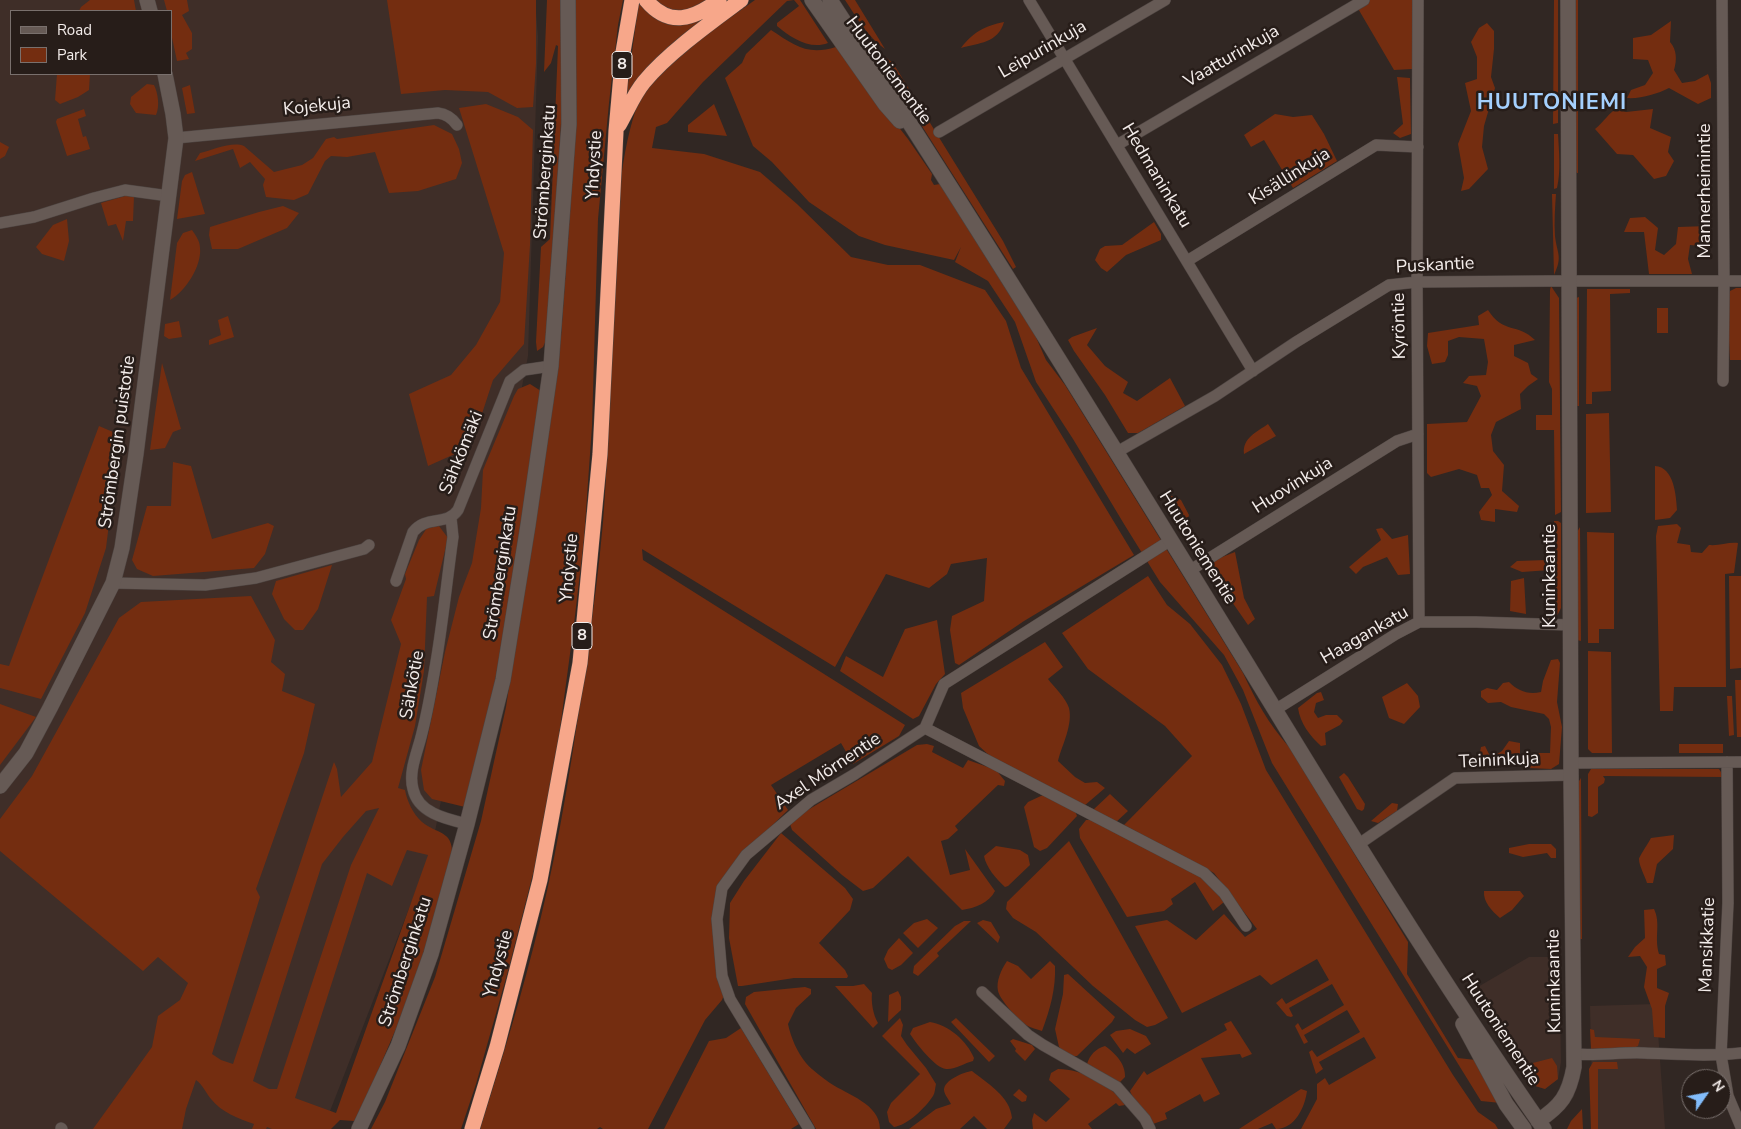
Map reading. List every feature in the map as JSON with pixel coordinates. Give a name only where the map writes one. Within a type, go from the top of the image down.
[{"type":"highway","name":"Yhdystie","points":[[472,1129],[497,1048],[540,880],[580,663],[600,454],[616,131],[623,52],[632,0]]},
{"type":"highway","points":[[646,0],[654,10],[668,17],[690,18],[719,0]]},
{"type":"highway","points":[[616,131],[643,83],[667,59],[715,19],[742,0]]},
{"type":"street","name":"Strömberginkatu","points":[[359,1129],[398,1046],[431,954],[467,824],[503,680],[551,366],[569,124],[568,0]]},
{"type":"street","name":"Huutoniementie","points":[[812,0],[885,104],[937,163]]},
{"type":"street","name":"Huutoniementie","points":[[830,0],[937,163],[1425,952],[1541,1125]]},
{"type":"street","name":"Hedmaninkatu","points":[[1029,0],[1253,371]]},
{"type":"street","name":"Leipurinkuja","points":[[939,132],[1165,0]]},
{"type":"street","name":"Vaatturinkuja","points":[[1117,145],[1364,0]]},
{"type":"street","name":"Kyröntie","points":[[1418,0],[1418,622]]},
{"type":"street","name":"Kuninkaantie","points":[[1524,1129],[1541,1125],[1566,1096],[1572,1081],[1574,1067],[1570,626],[1568,0]]},
{"type":"street","name":"Mannerheimintie","points":[[1722,0],[1723,381]]},
{"type":"street","name":"Strömbergin puistotie","points":[[0,786],[30,746],[50,708],[112,583],[122,548],[176,138],[165,75]]},
{"type":"street","name":"Kojekuja","points":[[176,138],[438,113],[453,119],[457,125]]},
{"type":"street","name":"Kisällinkuja","points":[[1187,262],[1376,145],[1418,147]]},
{"type":"street","points":[[0,223],[34,217],[125,190],[169,196]]},
{"type":"street","name":"Puskantie","points":[[1117,452],[1215,396],[1296,342],[1389,285],[1417,282],[1741,281]]},
{"type":"street","name":"Sähkömäki","points":[[396,581],[417,528],[424,523],[452,518],[458,510],[510,381],[524,370],[551,366]]},
{"type":"street","name":"Huovinkuja","points":[[1189,571],[1397,441],[1418,434]]},
{"type":"street","name":"Sähkötie","points":[[452,518],[453,537],[436,662],[422,733],[413,766],[412,788],[418,802],[427,810],[453,821],[467,824]]},
{"type":"street","points":[[1171,540],[944,684],[924,728],[1204,873],[1224,893],[1246,926]]},
{"type":"street","points":[[112,583],[205,585],[256,578],[364,549],[369,545]]},
{"type":"street","name":"Haagankatu","points":[[1275,710],[1418,622],[1476,622],[1570,626]]},
{"type":"street","name":"Axel Mörnentie","points":[[809,1129],[735,1007],[722,976],[717,919],[722,888],[746,855],[811,800],[924,728]]},
{"type":"street","name":"Mansikkatie","points":[[1727,762],[1728,903],[1721,1055],[1728,1096],[1741,1126]]},
{"type":"street","name":"Teininkuja","points":[[1359,844],[1455,778],[1571,769],[1741,762]]},
{"type":"street","name":"Huutoniementie","points":[[1425,952],[1506,1104],[1524,1129]]},
{"type":"street","points":[[982,992],[1028,1035],[1116,1087],[1145,1119],[1150,1129]]},
{"type":"street","points":[[1574,1054],[1721,1055],[1741,1053]]},
{"type":"shaded area","points":[[0,0],[535,0],[538,37],[528,356],[431,852],[323,1129],[0,1129]]},
{"type":"shaded area","points":[[1529,957],[1559,957],[1561,1062],[1558,1079],[1545,1089],[1532,1085],[1471,991]]},
{"type":"shaded area","points":[[1656,1004],[1665,1129],[1593,1129],[1590,1006]]},
{"type":"green space","points":[[90,0],[134,0],[136,10],[80,10]]},
{"type":"green space","points":[[164,0],[187,0],[189,11],[182,15],[192,33],[192,49],[186,53],[189,59],[177,61],[172,38],[172,10],[167,10]]},
{"type":"green space","points":[[387,0],[536,0],[536,64],[533,107],[517,108],[488,92],[445,90],[401,94]]},
{"type":"green space","points":[[547,0],[561,0],[562,107],[548,336],[543,347],[537,351],[541,247],[550,239],[558,46],[556,45],[551,63],[544,72]]},
{"type":"green space","points":[[575,0],[623,0],[618,25],[609,103],[598,219],[592,426],[584,539],[557,751],[535,866],[508,971],[476,1084],[461,1129],[371,1129],[385,1102],[435,977],[481,821],[506,707],[561,337],[571,198]]},
{"type":"green space","points":[[639,0],[659,19],[724,0],[732,0],[626,97]]},
{"type":"green space","points":[[654,0],[709,0],[696,10],[671,12]]},
{"type":"green space","points":[[755,0],[794,0],[787,1],[703,82],[667,123],[656,127],[652,148],[704,154],[760,172],[797,204],[851,257],[888,265],[920,265],[985,290],[1006,321],[1021,368],[1134,555],[1024,621],[959,665],[955,663],[950,630],[952,616],[984,601],[987,558],[951,564],[947,574],[929,588],[886,574],[835,667],[642,549],[643,560],[905,725],[899,736],[853,764],[841,743],[771,785],[788,810],[747,850],[719,890],[725,992],[722,1000],[705,1020],[648,1129],[603,1129],[600,1127],[597,1129],[480,1129],[527,973],[548,889],[577,725],[600,556],[608,434],[617,220],[625,152],[630,130],[643,94],[655,79],[688,49]]},
{"type":"green space","points":[[794,0],[800,0],[828,43],[814,45],[801,42],[777,26],[777,23],[799,6]]},
{"type":"green space","points":[[845,0],[855,0],[885,49],[868,33]]},
{"type":"green space","points":[[1353,0],[1413,0],[1412,69],[1394,70]]},
{"type":"green space","points":[[1554,0],[1558,0],[1558,123],[1553,124]]},
{"type":"green space","points":[[1574,0],[1578,0],[1578,173],[1575,171]]},
{"type":"green space","points":[[1671,21],[1670,42],[1676,55],[1674,70],[1682,83],[1695,81],[1708,74],[1711,83],[1711,98],[1698,104],[1669,88],[1649,96],[1627,98],[1631,90],[1645,85],[1653,73],[1648,60],[1633,59],[1633,38],[1651,35]]},
{"type":"green space","points":[[1004,22],[993,38],[961,48],[980,31]]},
{"type":"green space","points":[[1487,23],[1494,31],[1491,77],[1495,88],[1484,126],[1482,147],[1488,169],[1469,189],[1461,191],[1464,178],[1458,144],[1471,111],[1465,83],[1477,79],[1477,57],[1471,42],[1479,28]]},
{"type":"green space","points":[[771,30],[801,48],[817,50],[836,47],[908,139],[932,174],[931,180],[934,185],[940,184],[1035,335],[1046,360],[1065,385],[1243,673],[1263,711],[1289,747],[1408,942],[1407,974],[1458,1058],[1476,1060],[1501,1103],[1481,1101],[1272,763],[1243,690],[1224,655],[1160,582],[1036,382],[1015,322],[988,281],[955,262],[961,247],[954,260],[885,245],[859,236],[809,202],[772,162],[753,146],[725,78],[742,63],[746,54]]},
{"type":"green space","points":[[873,48],[893,63],[1003,241],[1016,267],[1013,269],[906,101],[902,85],[886,60],[881,60]]},
{"type":"green space","points":[[57,75],[90,75],[89,90],[78,97],[60,104],[55,100]]},
{"type":"green space","points":[[1397,77],[1410,78],[1411,134],[1400,138],[1393,133],[1403,124]]},
{"type":"green space","points":[[147,84],[154,85],[157,92],[158,104],[156,115],[136,113],[130,104],[131,97]]},
{"type":"green space","points":[[190,85],[195,113],[187,114],[182,88]]},
{"type":"green space","points":[[486,104],[518,117],[533,130],[530,245],[524,344],[493,380],[477,429],[457,453],[428,466],[409,394],[451,375],[476,345],[500,302],[504,253],[459,108]]},
{"type":"green space","points":[[714,104],[727,136],[688,132],[688,125]]},
{"type":"green space","points":[[1618,108],[1626,112],[1653,109],[1650,128],[1671,137],[1668,152],[1674,161],[1666,176],[1654,179],[1633,155],[1617,154],[1595,129]]},
{"type":"green space","points":[[84,109],[86,116],[78,119],[83,137],[86,136],[90,149],[67,156],[56,122],[57,119]]},
{"type":"green space","points":[[1275,114],[1293,117],[1312,115],[1337,161],[1293,188],[1264,140],[1251,147],[1244,135]]},
{"type":"green space","points":[[434,125],[452,134],[459,149],[462,163],[456,179],[418,191],[389,193],[375,152],[347,157],[331,156],[325,161],[308,194],[294,200],[266,197],[263,185],[265,179],[250,162],[240,168],[233,149],[195,161],[200,153],[228,145],[239,145],[244,146],[274,172],[302,165],[313,158],[326,139]]},
{"type":"green space","points":[[1554,134],[1558,134],[1559,175],[1557,188],[1554,189]]},
{"type":"green space","points":[[0,142],[9,147],[5,156],[0,159]]},
{"type":"green space","points":[[192,172],[205,214],[177,219],[182,181],[185,175]]},
{"type":"green space","points":[[1552,194],[1556,194],[1555,236],[1559,255],[1554,275]]},
{"type":"green space","points":[[125,196],[134,196],[133,221],[126,221],[123,241],[116,224],[108,226],[101,203]]},
{"type":"green space","points":[[283,206],[299,213],[287,228],[238,249],[212,249],[209,235],[210,227]]},
{"type":"green space","points":[[1645,217],[1658,228],[1655,250],[1664,255],[1676,244],[1678,227],[1708,226],[1712,247],[1690,245],[1688,259],[1692,274],[1649,274],[1644,232],[1624,232],[1630,218]]},
{"type":"green space","points":[[67,219],[69,241],[64,261],[42,254],[36,247],[53,225]]},
{"type":"green space","points":[[1154,222],[1161,234],[1161,240],[1126,255],[1107,272],[1095,260],[1100,249],[1105,246],[1122,245]]},
{"type":"green space","points":[[192,230],[200,245],[198,263],[187,285],[170,300],[177,243],[183,233]]},
{"type":"green space","points":[[1551,286],[1559,298],[1561,512],[1555,515],[1554,430],[1536,430],[1536,415],[1552,415],[1552,389],[1549,382]]},
{"type":"green space","points":[[1741,288],[1741,360],[1730,360],[1727,301],[1730,291]]},
{"type":"green space","points":[[1587,289],[1630,289],[1630,293],[1610,294],[1611,391],[1592,392],[1592,404],[1586,404]]},
{"type":"green space","points":[[1579,297],[1579,406],[1576,406],[1576,298]]},
{"type":"green space","points":[[1657,308],[1668,308],[1668,333],[1657,333]]},
{"type":"green space","points":[[1488,310],[1505,326],[1523,332],[1535,340],[1514,345],[1514,356],[1528,363],[1531,374],[1538,379],[1520,394],[1521,409],[1496,422],[1491,435],[1493,451],[1504,465],[1502,491],[1519,506],[1517,512],[1495,509],[1495,522],[1481,520],[1479,512],[1492,495],[1489,488],[1481,488],[1477,475],[1459,469],[1431,477],[1427,473],[1427,424],[1467,422],[1481,396],[1477,386],[1463,383],[1469,376],[1486,375],[1488,362],[1484,339],[1459,337],[1448,341],[1448,355],[1445,362],[1432,364],[1427,346],[1428,333],[1479,325],[1478,316]]},
{"type":"green space","points":[[228,316],[234,337],[209,345],[209,340],[221,335],[218,320]]},
{"type":"green space","points":[[179,321],[182,337],[169,339],[164,336],[165,324]]},
{"type":"green space","points":[[1097,328],[1087,345],[1105,366],[1128,382],[1123,393],[1137,401],[1170,378],[1185,406],[1138,433],[1128,433],[1068,340]]},
{"type":"green space","points":[[162,363],[181,429],[173,432],[165,448],[150,450]]},
{"type":"green space","points":[[530,384],[541,391],[505,626],[494,687],[465,807],[432,799],[424,790],[421,770],[445,652],[459,597],[472,563],[481,508],[483,470],[514,396],[518,389]]},
{"type":"green space","points":[[1609,413],[1611,512],[1586,513],[1586,414]]},
{"type":"green space","points":[[1268,424],[1276,436],[1244,454],[1245,444],[1248,440]]},
{"type":"green space","points":[[99,426],[120,435],[106,548],[85,613],[41,699],[0,688],[0,664],[9,666]]},
{"type":"green space","points":[[173,462],[191,466],[212,539],[268,523],[274,526],[265,554],[254,568],[153,576],[137,569],[132,560],[147,506],[171,506]]},
{"type":"green space","points":[[1655,466],[1666,471],[1673,483],[1677,510],[1670,518],[1655,520]]},
{"type":"green space","points":[[1172,496],[1181,500],[1189,515],[1188,518],[1181,520],[1168,500]]},
{"type":"green space","points":[[1554,521],[1561,523],[1561,608],[1558,614],[1548,619],[1548,609],[1553,608]]},
{"type":"green space","points":[[1677,524],[1681,528],[1677,543],[1690,545],[1691,552],[1702,553],[1709,545],[1738,543],[1734,573],[1725,574],[1726,687],[1674,687],[1673,711],[1660,711],[1656,536],[1658,526]]},
{"type":"green space","points":[[439,526],[448,538],[434,596],[427,597],[424,671],[415,726],[398,788],[405,790],[411,807],[422,822],[447,836],[452,846],[452,854],[422,958],[398,1024],[360,1113],[354,1121],[340,1120],[331,1129],[272,1129],[267,1127],[266,1129],[252,1129],[254,1124],[242,1120],[215,1104],[196,1080],[186,1109],[182,1129],[93,1129],[152,1047],[158,1016],[180,1000],[188,983],[158,957],[143,971],[0,851],[0,819],[32,776],[119,618],[141,602],[251,596],[275,640],[271,662],[285,674],[282,691],[315,704],[304,753],[256,889],[260,897],[212,1054],[221,1060],[233,1064],[334,762],[337,769],[341,797],[372,762],[401,644],[391,620],[406,579],[405,574],[419,540],[427,528]],"holes":[[[379,808],[351,865],[277,1089],[269,1089],[253,1081],[322,864],[366,811]],[[407,850],[428,855],[336,1113],[295,1098],[367,873],[392,886]]]},
{"type":"green space","points":[[1580,527],[1581,641],[1577,640],[1577,532]]},
{"type":"green space","points":[[1382,528],[1392,539],[1408,535],[1410,574],[1398,575],[1387,557],[1363,567],[1356,574],[1349,567],[1381,540],[1376,529]]},
{"type":"green space","points":[[1587,532],[1614,533],[1614,629],[1599,629],[1599,643],[1588,643]]},
{"type":"green space","points":[[1235,552],[1244,598],[1255,619],[1248,625],[1212,573],[1212,564],[1217,559]]},
{"type":"green space","points":[[1546,560],[1551,564],[1550,570],[1522,572],[1510,567],[1517,561]]},
{"type":"green space","points":[[332,565],[318,609],[303,630],[295,630],[284,619],[272,594],[276,581]]},
{"type":"green space","points":[[1148,576],[1167,605],[1190,624],[1222,665],[1241,704],[1266,770],[1453,1075],[1478,1112],[1495,1124],[1498,1129],[1301,1129],[1317,1099],[1317,1084],[1325,1078],[1329,1085],[1376,1058],[1364,1037],[1319,1062],[1323,1069],[1316,1074],[1309,1052],[1312,1050],[1317,1057],[1360,1032],[1347,1010],[1304,1035],[1308,1042],[1304,1044],[1295,1026],[1298,1023],[1302,1030],[1344,1005],[1332,984],[1289,1008],[1293,1016],[1291,1017],[1287,1016],[1276,1003],[1282,998],[1286,1004],[1329,980],[1317,959],[1271,985],[1260,975],[1182,1013],[1135,926],[1167,920],[1196,940],[1224,914],[1245,937],[1257,929],[1214,873],[1124,825],[1192,756],[1165,726],[1088,669],[1062,633]]},
{"type":"green space","points":[[1729,576],[1741,576],[1741,668],[1730,669]]},
{"type":"green space","points":[[1524,578],[1526,614],[1510,611],[1511,581]]},
{"type":"green space","points":[[937,620],[945,674],[936,684],[919,716],[913,719],[840,671],[846,656],[883,677],[905,629]]},
{"type":"green space","points":[[1045,642],[1063,667],[1048,679],[1065,700],[1070,715],[1070,721],[1058,761],[1075,777],[1085,783],[1097,782],[1105,788],[1084,806],[991,757],[979,746],[963,708],[961,693]]},
{"type":"green space","points":[[1588,651],[1611,652],[1612,753],[1592,753],[1588,749]]},
{"type":"green space","points":[[1558,659],[1560,663],[1557,702],[1562,727],[1559,764],[1551,769],[1529,768],[1528,758],[1535,753],[1550,753],[1551,727],[1549,719],[1544,714],[1511,707],[1501,702],[1488,703],[1481,697],[1481,691],[1487,688],[1497,690],[1503,683],[1509,682],[1524,692],[1541,692],[1551,660]]},
{"type":"green space","points":[[1735,680],[1741,680],[1741,737],[1737,737]]},
{"type":"green space","points":[[1407,683],[1418,696],[1420,707],[1404,724],[1389,718],[1382,697]]},
{"type":"green space","points":[[1321,692],[1324,700],[1316,703],[1314,712],[1318,718],[1326,715],[1337,715],[1343,721],[1340,725],[1325,733],[1326,745],[1321,746],[1306,729],[1298,708]]},
{"type":"green space","points":[[1727,696],[1732,696],[1734,735],[1729,736]]},
{"type":"green space","points":[[0,704],[36,717],[0,765]]},
{"type":"green space","points":[[1509,741],[1520,743],[1520,764],[1484,765],[1479,757],[1481,747],[1485,746],[1491,758],[1502,751]]},
{"type":"green space","points":[[927,744],[934,746],[932,752],[963,768],[968,760],[996,770],[1005,781],[1004,786],[998,785],[955,826],[958,830],[948,839],[941,841],[950,875],[970,870],[965,849],[995,891],[985,902],[972,908],[962,910],[908,856],[873,888],[863,891],[842,875],[792,830],[790,824],[796,817],[917,745]]},
{"type":"green space","points":[[1679,744],[1723,744],[1723,753],[1679,753]]},
{"type":"green space","points":[[1591,769],[1719,769],[1724,777],[1603,776],[1605,779],[1604,783],[1598,787],[1598,813],[1592,817],[1588,816],[1588,774]]},
{"type":"green space","points":[[1344,773],[1365,804],[1362,811],[1357,809],[1339,777]]},
{"type":"green space","points":[[1581,778],[1582,939],[1579,939],[1577,784]]},
{"type":"green space","points":[[1110,794],[1128,811],[1115,823],[1093,810]]},
{"type":"green space","points":[[1043,795],[1075,811],[1077,816],[1047,848],[1040,851],[1034,847],[1024,807],[1028,802]]},
{"type":"green space","points":[[1392,803],[1398,804],[1397,811],[1378,823],[1371,821]]},
{"type":"green space","points":[[1086,820],[1091,820],[1204,878],[1224,902],[1213,911],[1195,882],[1171,899],[1173,904],[1164,911],[1127,917],[1080,838],[1079,829]]},
{"type":"green space","points":[[781,833],[845,888],[853,899],[850,910],[819,943],[845,970],[847,978],[794,978],[738,986],[729,938],[730,903],[744,881]]},
{"type":"green space","points":[[1674,835],[1673,849],[1657,864],[1653,883],[1647,883],[1639,862],[1641,855],[1651,838]]},
{"type":"green space","points":[[1069,841],[1168,1018],[1155,1025],[1147,1027],[1135,1020],[1093,986],[1036,932],[1013,918],[1006,909],[1007,902]]},
{"type":"green space","points":[[1529,844],[1551,844],[1556,849],[1556,858],[1551,858],[1547,853],[1523,857],[1509,853],[1509,848]]},
{"type":"green space","points":[[996,846],[1020,850],[1028,855],[1030,865],[1005,887],[992,873],[984,856]]},
{"type":"green space","points":[[1484,891],[1520,891],[1524,896],[1512,910],[1500,918],[1487,903]]},
{"type":"green space","points":[[1654,909],[1657,920],[1659,954],[1665,955],[1666,965],[1657,969],[1657,988],[1669,993],[1665,1006],[1665,1038],[1654,1037],[1652,1009],[1644,987],[1647,967],[1640,956],[1628,957],[1645,938],[1644,910]]},
{"type":"green space","points":[[927,919],[938,928],[918,948],[903,933],[914,923]]},
{"type":"green space","points":[[983,920],[991,922],[1000,937],[998,943],[977,923]]},
{"type":"green space","points":[[964,921],[971,921],[937,953],[939,956],[918,976],[913,973],[914,966],[955,926]]},
{"type":"green space","points":[[899,938],[913,953],[901,965],[892,970],[888,968],[884,959],[888,950]]},
{"type":"green space","points":[[1007,961],[1018,966],[1031,979],[1050,961],[1055,966],[1052,999],[1042,1031],[1023,1023],[999,995],[998,979]]},
{"type":"green space","points":[[1068,974],[1115,1017],[1077,1056],[1069,1056],[1059,1047],[1055,1029],[1063,994],[1064,975]]},
{"type":"green space","points":[[864,984],[872,993],[873,1008],[878,1023],[873,1028],[835,986]]},
{"type":"green space","points":[[805,987],[811,989],[811,994],[796,1008],[788,1024],[797,1050],[806,1063],[818,1074],[869,1107],[879,1120],[880,1129],[816,1129],[745,1004],[746,997],[754,992]]},
{"type":"green space","points":[[898,991],[901,997],[901,1010],[888,1022],[889,995]]},
{"type":"green space","points":[[900,1018],[903,1025],[901,1036],[936,1084],[935,1092],[926,1106],[905,1123],[894,1127],[889,1122],[887,1112],[891,1103],[920,1074],[882,1036]]},
{"type":"green space","points":[[956,1018],[995,1056],[989,1062],[951,1022]]},
{"type":"green space","points":[[1231,1021],[1252,1054],[1242,1058],[1240,1054],[1201,1058],[1220,1094],[1204,1102],[1200,1094],[1165,1113],[1167,1119],[1153,1124],[1134,1100],[1130,1091],[1144,1071],[1147,1075],[1227,1030],[1224,1024]]},
{"type":"green space","points":[[930,1022],[944,1026],[962,1040],[971,1052],[974,1058],[973,1061],[946,1069],[931,1060],[910,1034],[913,1028]]},
{"type":"green space","points":[[741,1028],[799,1124],[791,1129],[664,1129],[709,1041],[726,1038]]},
{"type":"green space","points":[[1130,1029],[1146,1036],[1151,1044],[1135,1054],[1127,1048],[1123,1053],[1110,1035],[1116,1031]]},
{"type":"green space","points":[[1590,1029],[1594,1030],[1595,1037],[1640,1039],[1638,1046],[1631,1049],[1591,1049]]},
{"type":"green space","points":[[1013,1039],[1032,1045],[1035,1049],[1025,1061],[1015,1051],[1016,1049],[1010,1041]]},
{"type":"green space","points":[[1105,1046],[1116,1055],[1124,1068],[1125,1077],[1119,1083],[1087,1064],[1093,1053]]},
{"type":"green space","points":[[1552,1058],[1557,1066],[1558,1079],[1545,1089],[1532,1085],[1525,1070],[1529,1064]]},
{"type":"green space","points":[[1593,1062],[1617,1062],[1618,1069],[1598,1069],[1598,1129],[1591,1129],[1589,1069]]},
{"type":"green space","points":[[1058,1069],[1077,1072],[1096,1080],[1112,1091],[1125,1105],[1119,1106],[1116,1103],[1088,1124],[1092,1129],[1033,1129],[1032,1120],[1034,1113],[1046,1122],[1070,1099],[1049,1080],[1051,1073]]},
{"type":"green space","points":[[972,1071],[997,1091],[1007,1103],[1012,1118],[1004,1129],[987,1129],[974,1116],[960,1129],[909,1129],[936,1109],[951,1104],[944,1090],[945,1086],[955,1077]]},
{"type":"green space","points":[[1019,1089],[1027,1096],[1026,1101],[1022,1102],[1013,1095]]},
{"type":"green space","points":[[1301,1089],[1307,1091],[1304,1104],[1298,1116],[1289,1125],[1276,1129],[1272,1123],[1258,1129],[1239,1129]]},
{"type":"green space","points":[[1582,1109],[1583,1129],[1567,1129],[1571,1121]]},
{"type":"district","name":"HUUTONIEMI","points":[[1552,104]]}]
